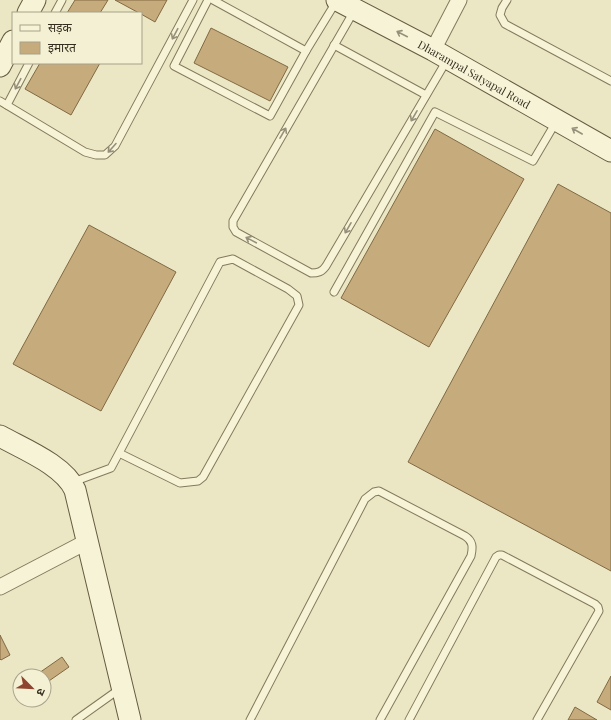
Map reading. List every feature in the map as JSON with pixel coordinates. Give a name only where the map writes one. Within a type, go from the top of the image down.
[{"type":"street","points":[[29,12],[35,0]]},
{"type":"street","points":[[440,49],[459,0]]},
{"type":"street","name":"Dharampal Satyapal Road","points":[[349,2],[611,134]]},
{"type":"street","points":[[0,66],[12,44]]},
{"type":"street","name":"Dharampal Satyapal Road","points":[[440,49],[611,151]]},
{"type":"street","points":[[0,436],[60,470],[72,482],[88,541],[130,720]]},
{"type":"street","points":[[0,587],[88,541]]},
{"type":"lane","points":[[56,12],[62,0]]},
{"type":"lane","points":[[0,101],[84,152],[96,155],[105,155],[115,146],[193,0]]},
{"type":"lane","points":[[208,0],[174,66],[270,116],[306,51],[349,2]]},
{"type":"lane","points":[[213,0],[306,51]]},
{"type":"lane","points":[[507,0],[500,15],[504,24],[611,81]]},
{"type":"lane","points":[[349,2],[334,45],[233,221],[233,228],[236,232],[311,273],[323,271],[426,95],[440,49]]},
{"type":"lane","points":[[334,45],[426,95]]},
{"type":"lane","points":[[7,105],[28,64]]},
{"type":"lane","points":[[334,292],[435,112],[533,161],[558,120]]},
{"type":"lane","points":[[72,482],[111,468],[220,262],[233,259],[288,289],[297,296],[299,305],[203,477],[198,481],[180,483],[119,453]]},
{"type":"lane","points":[[250,720],[365,498],[374,492],[379,491],[465,536],[470,539],[473,547],[471,556],[380,720]]},
{"type":"lane","points":[[409,720],[492,564],[499,555],[516,562],[598,607],[599,611],[537,720]]},
{"type":"lane","points":[[76,720],[122,686]]},
{"type":"building","points":[[75,0],[108,0],[101,12],[68,12]]},
{"type":"building","points":[[115,0],[167,0],[155,22],[142,15],[142,12],[137,12]]},
{"type":"building","points":[[211,28],[288,67],[270,101],[194,63]]},
{"type":"building","points":[[39,64],[99,64],[71,115],[25,89]]},
{"type":"building","points":[[435,129],[524,179],[429,347],[341,298]]},
{"type":"building","points":[[558,184],[611,213],[611,571],[408,462]]},
{"type":"building","points":[[89,225],[176,272],[101,411],[13,364]]},
{"type":"building","points":[[0,635],[10,655],[1,660],[0,659]]},
{"type":"building","points":[[62,657],[69,667],[52,679],[52,668],[46,668]]},
{"type":"building","points":[[611,676],[611,710],[597,702]]},
{"type":"building","points":[[575,707],[597,720],[568,720]]}]
